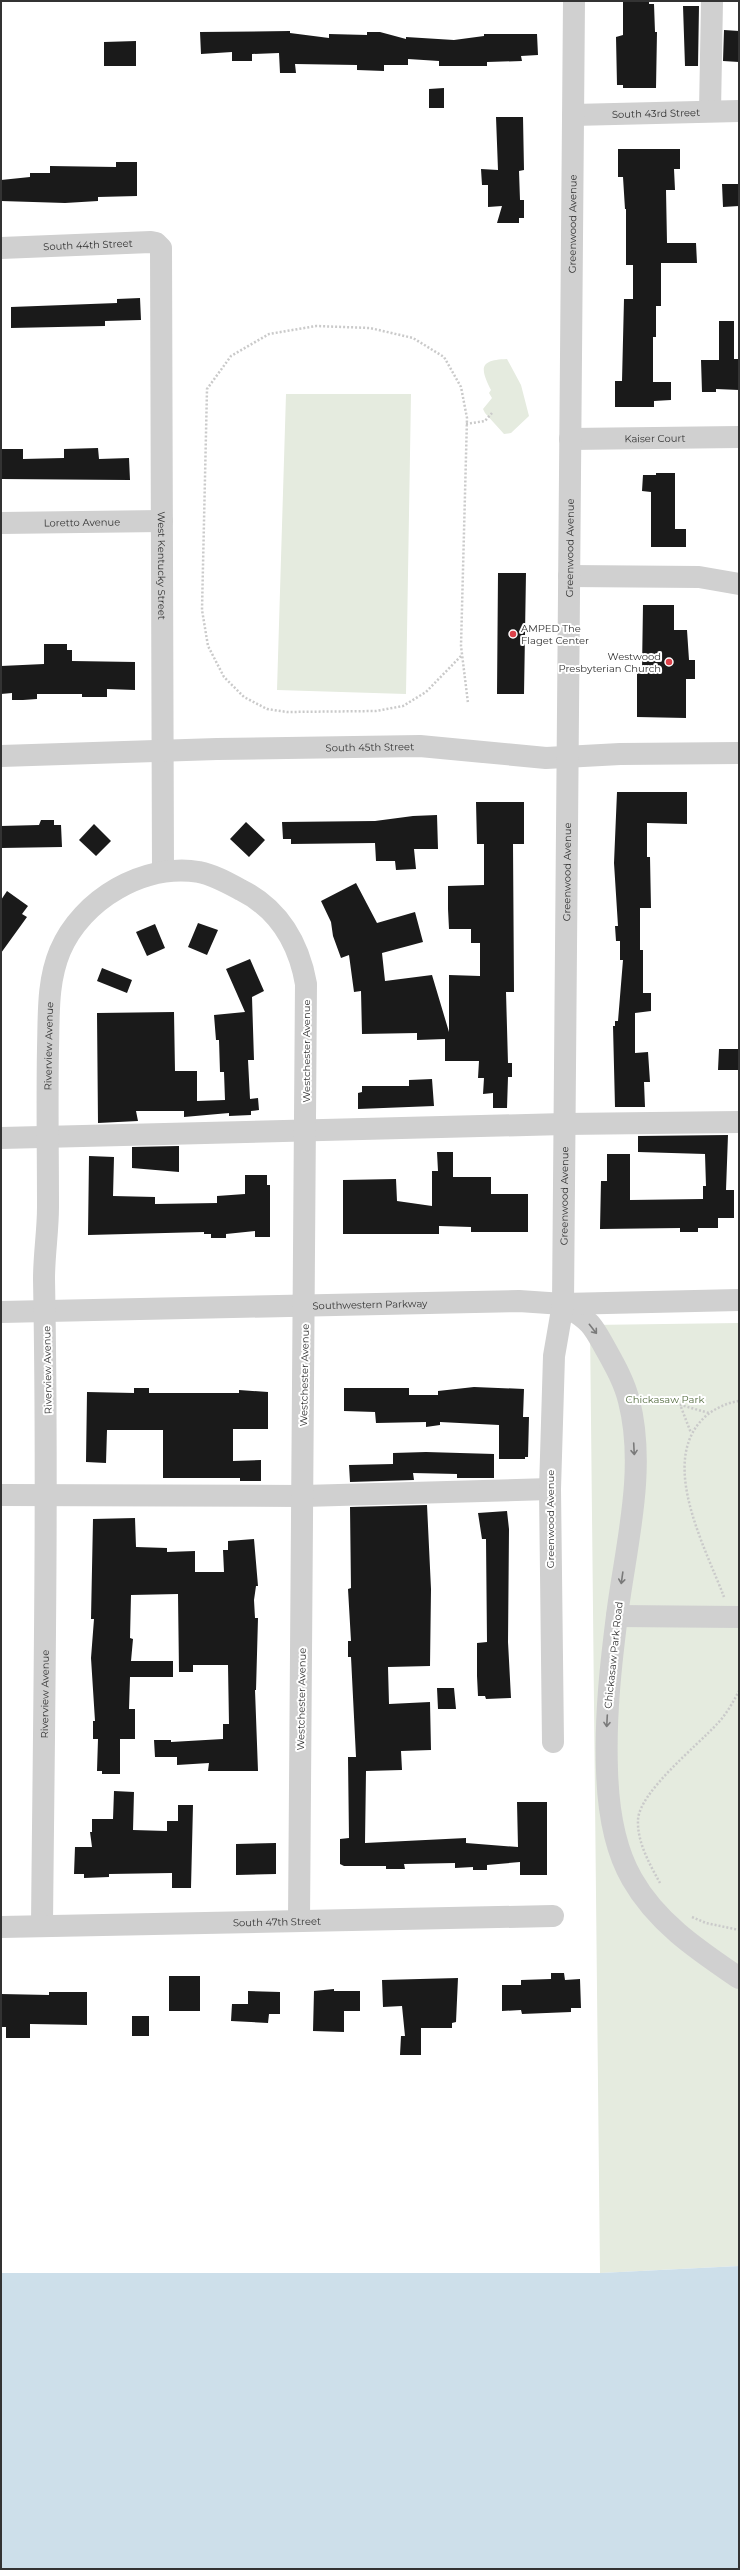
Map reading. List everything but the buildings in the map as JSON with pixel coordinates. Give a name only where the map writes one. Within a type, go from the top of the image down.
[{"type":"street","name":"Greenwood Avenue","points":[[553,1742],[550,1489],[554,1356],[563,1304],[574,1]]},
{"type":"street","points":[[710,111],[712,1]]},
{"type":"street","name":"South 43rd Street","points":[[573,115],[739,111]]},
{"type":"street","name":"South 44th Street","points":[[1,248],[150,242],[156,243],[161,248],[162,260]]},
{"type":"street","name":"West Kentucky Street","points":[[162,260],[163,870]]},
{"type":"street","name":"Kaiser Court","points":[[570,439],[739,437]]},
{"type":"street","name":"Loretto Avenue","points":[[1,523],[162,521]]},
{"type":"street","points":[[569,576],[699,577],[739,584]]},
{"type":"street","name":"South 45th Street","points":[[1,756],[420,746],[546,758],[568,756],[739,753]]},
{"type":"street","name":"Westchester Avenue","points":[[163,870],[202,872],[251,894],[272,912],[289,933],[297,949],[306,984],[305,1306],[299,1920]]},
{"type":"street","name":"Riverview Avenue","points":[[42,1926],[46,1493],[46,1311],[44,1277],[48,1209],[46,1138],[50,984],[60,949],[80,919],[94,905],[109,894],[163,870]]},
{"type":"street","points":[[1,1138],[564,1124],[739,1122]]},
{"type":"street","name":"Southwestern Parkway","points":[[1,1312],[520,1301],[563,1304],[739,1300]]},
{"type":"street","name":"Chickasaw Park Road","points":[[563,1304],[590,1324],[612,1357],[627,1396],[633,1426],[635,1454],[632,1514],[609,1675],[606,1757],[611,1819],[622,1858],[632,1879],[659,1917],[690,1945],[739,1978]]},
{"type":"street","points":[[1,1495],[46,1493],[303,1496],[550,1489]]},
{"type":"street","points":[[617,1616],[736,1617]]},
{"type":"street","name":"South 47th Street","points":[[1,1927],[553,1916]]},
{"type":"path","points":[[462,656],[426,692],[403,706],[376,711],[287,712],[267,709],[244,697],[224,677],[208,646],[202,610],[207,388],[231,356],[269,334],[316,326],[370,328],[413,338],[444,357],[461,387],[466,424],[462,656],[468,703]]},
{"type":"path","points":[[466,424],[485,421],[492,413]]},
{"type":"path","points":[[627,1396],[636,1395],[652,1397],[681,1407],[710,1413]]},
{"type":"path","points":[[736,1617],[686,1489],[685,1452],[691,1432],[710,1413],[739,1401]]},
{"type":"path","points":[[681,1407],[691,1432]]},
{"type":"path","points":[[661,1884],[651,1866],[640,1836],[638,1819],[642,1807],[669,1772],[718,1723],[739,1691]]},
{"type":"path","points":[[687,1915],[706,1923],[739,1930]]},
{"type":"green space","points":[[507,359],[521,385],[529,416],[511,433],[504,434],[483,409],[492,398],[489,393],[491,390],[485,376],[484,367],[491,361]]},
{"type":"green space","points":[[286,394],[411,394],[406,694],[277,690]]},
{"type":"green space","name":"Chickasaw Park","points":[[739,1323],[739,2266],[600,2273],[590,1325]]},
{"type":"water","points":[[739,2266],[739,2569],[1,2569],[1,2273],[600,2273]]},
{"type":"place","name":"AMPED The Flaget Center","points":[[513,634]]},
{"type":"place","name":"Westwood Presbyterian Church","points":[[669,662]]}]
